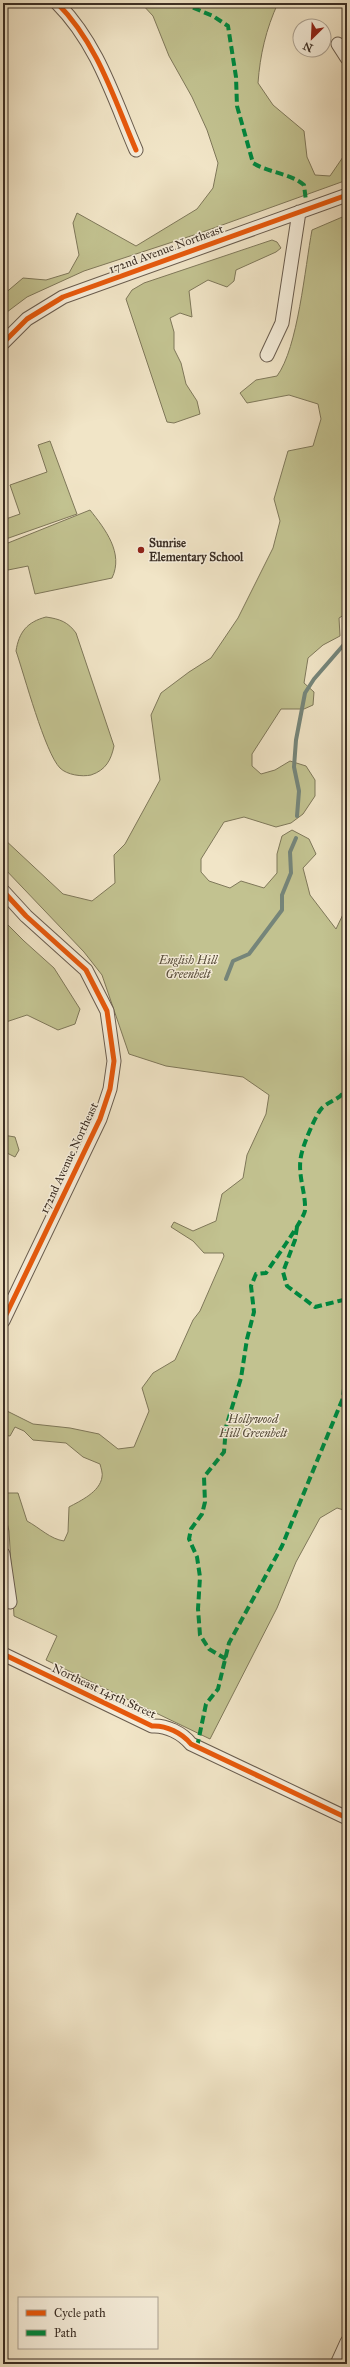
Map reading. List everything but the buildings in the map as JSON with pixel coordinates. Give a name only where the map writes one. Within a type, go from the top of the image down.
[{"type":"street","points":[[57,3],[72,18],[98,58],[136,150]]},
{"type":"street","points":[[338,44],[347,58]]},
{"type":"street","name":"172nd Avenue Northeast","points":[[3,343],[27,319],[63,297],[347,195]]},
{"type":"street","points":[[267,355],[282,323],[299,212]]},
{"type":"street","name":"172nd Avenue Northeast","points":[[3,891],[26,916],[86,970],[107,1011],[114,1061],[110,1089],[100,1119],[3,1321]]},
{"type":"street","points":[[3,1554],[10,1602]]},
{"type":"street","name":"Northeast 145th Street","points":[[3,1654],[152,1726],[156,1732],[183,1745],[191,1744],[347,1818]]},
{"type":"street","points":[[337,2364],[347,2342]]},
{"type":"green space","points":[[141,3],[278,3],[264,42],[258,83],[273,105],[304,131],[307,157],[315,175],[330,176],[343,157],[347,155],[347,180],[200,233],[84,271],[27,297],[3,315],[3,295],[23,278],[46,280],[69,273],[79,255],[73,223],[77,213],[136,246],[197,209],[213,188],[218,163],[207,130],[192,97],[169,56],[153,16]]},
{"type":"green space","points":[[347,215],[347,613],[339,618],[340,636],[323,645],[308,658],[304,683],[314,692],[313,705],[304,709],[281,709],[252,754],[252,766],[261,774],[275,770],[290,761],[306,766],[315,780],[315,796],[303,814],[291,823],[276,827],[244,817],[224,822],[201,859],[201,872],[209,881],[230,888],[241,881],[264,888],[277,873],[277,854],[282,836],[292,830],[309,839],[316,854],[303,868],[310,895],[336,929],[347,906],[347,1511],[337,1508],[320,1518],[296,1562],[277,1608],[210,1739],[46,1660],[57,1636],[14,1616],[9,1531],[3,1506],[3,1493],[18,1493],[27,1521],[50,1536],[64,1541],[68,1532],[69,1507],[94,1492],[98,1487],[102,1474],[100,1464],[83,1457],[66,1443],[33,1440],[24,1431],[15,1427],[10,1436],[3,1435],[3,1409],[33,1424],[70,1428],[99,1434],[118,1449],[134,1447],[149,1411],[142,1388],[153,1373],[175,1360],[193,1320],[200,1311],[224,1256],[223,1253],[204,1253],[193,1241],[171,1227],[174,1222],[193,1231],[216,1221],[222,1194],[243,1178],[247,1155],[266,1114],[269,1095],[243,1077],[166,1066],[129,1054],[102,975],[84,952],[3,867],[3,838],[63,894],[92,901],[115,883],[114,855],[125,844],[160,780],[151,715],[161,693],[211,658],[238,618],[273,548],[280,521],[274,499],[288,451],[313,446],[321,419],[318,404],[289,395],[247,403],[240,393],[256,380],[277,376],[290,347],[295,327],[300,306],[312,230]]},
{"type":"green space","points":[[272,240],[277,242],[281,248],[276,252],[236,270],[234,281],[227,287],[208,280],[189,291],[192,317],[180,313],[170,318],[174,332],[174,349],[181,363],[186,384],[197,401],[200,414],[174,423],[167,422],[126,299],[132,290],[144,283]]},
{"type":"green space","points":[[50,441],[77,514],[3,540],[3,520],[20,514],[10,485],[47,472],[38,445]]},
{"type":"green space","points":[[90,510],[107,533],[114,551],[116,560],[112,578],[35,594],[28,566],[3,571],[3,545]]},
{"type":"green space","points":[[46,617],[63,622],[70,626],[76,633],[114,746],[107,764],[91,775],[79,776],[71,774],[60,768],[54,760],[35,712],[16,651],[19,638],[25,629],[39,619]]},
{"type":"green space","points":[[3,920],[54,968],[80,1009],[75,1024],[58,1030],[27,1015],[3,1023]]},
{"type":"green space","points":[[3,1135],[15,1137],[19,1150],[15,1157],[3,1151]]},
{"type":"waterway","points":[[297,816],[299,791],[294,767],[296,740],[305,693],[314,679],[347,641]]},
{"type":"waterway","points":[[226,979],[233,961],[249,954],[282,910],[282,895],[291,873],[290,852],[296,838]]},
{"type":"marked path","points":[[182,3],[213,16],[228,26],[236,77],[237,106],[253,163],[286,175],[304,185],[306,201]]},
{"type":"marked path","points":[[226,1659],[209,1649],[200,1635],[198,1609],[200,1577],[197,1557],[189,1539],[191,1529],[202,1514],[205,1502],[204,1477],[224,1452],[226,1427],[241,1378],[247,1339],[254,1312],[251,1286],[256,1274],[266,1273],[295,1231],[304,1215],[305,1203],[300,1167],[303,1148],[310,1129],[322,1108],[342,1094],[347,1087]]},
{"type":"marked path","points":[[297,1227],[295,1240],[283,1272],[287,1286],[315,1307],[347,1299]]},
{"type":"marked path","points":[[197,1747],[206,1704],[218,1689],[229,1643],[282,1546],[343,1398],[347,1360]]},
{"type":"cycle path","points":[[57,3],[84,36],[94,54],[104,73],[136,150]]},
{"type":"cycle path","points":[[3,343],[27,319],[63,297],[347,195]]},
{"type":"cycle path","points":[[3,891],[26,916],[86,970],[107,1011],[114,1061],[110,1089],[100,1119],[3,1321]]},
{"type":"cycle path","points":[[3,1654],[152,1726],[173,1730],[183,1736],[191,1744],[347,1818]]},
{"type":"place","name":"Sunrise Elementary School","points":[[141,550]]},
{"type":"park label","name":"English Hill Greenbelt","points":[[188,967]]},
{"type":"park label","name":"Hollywood Hill Greenbelt","points":[[253,1426]]}]
